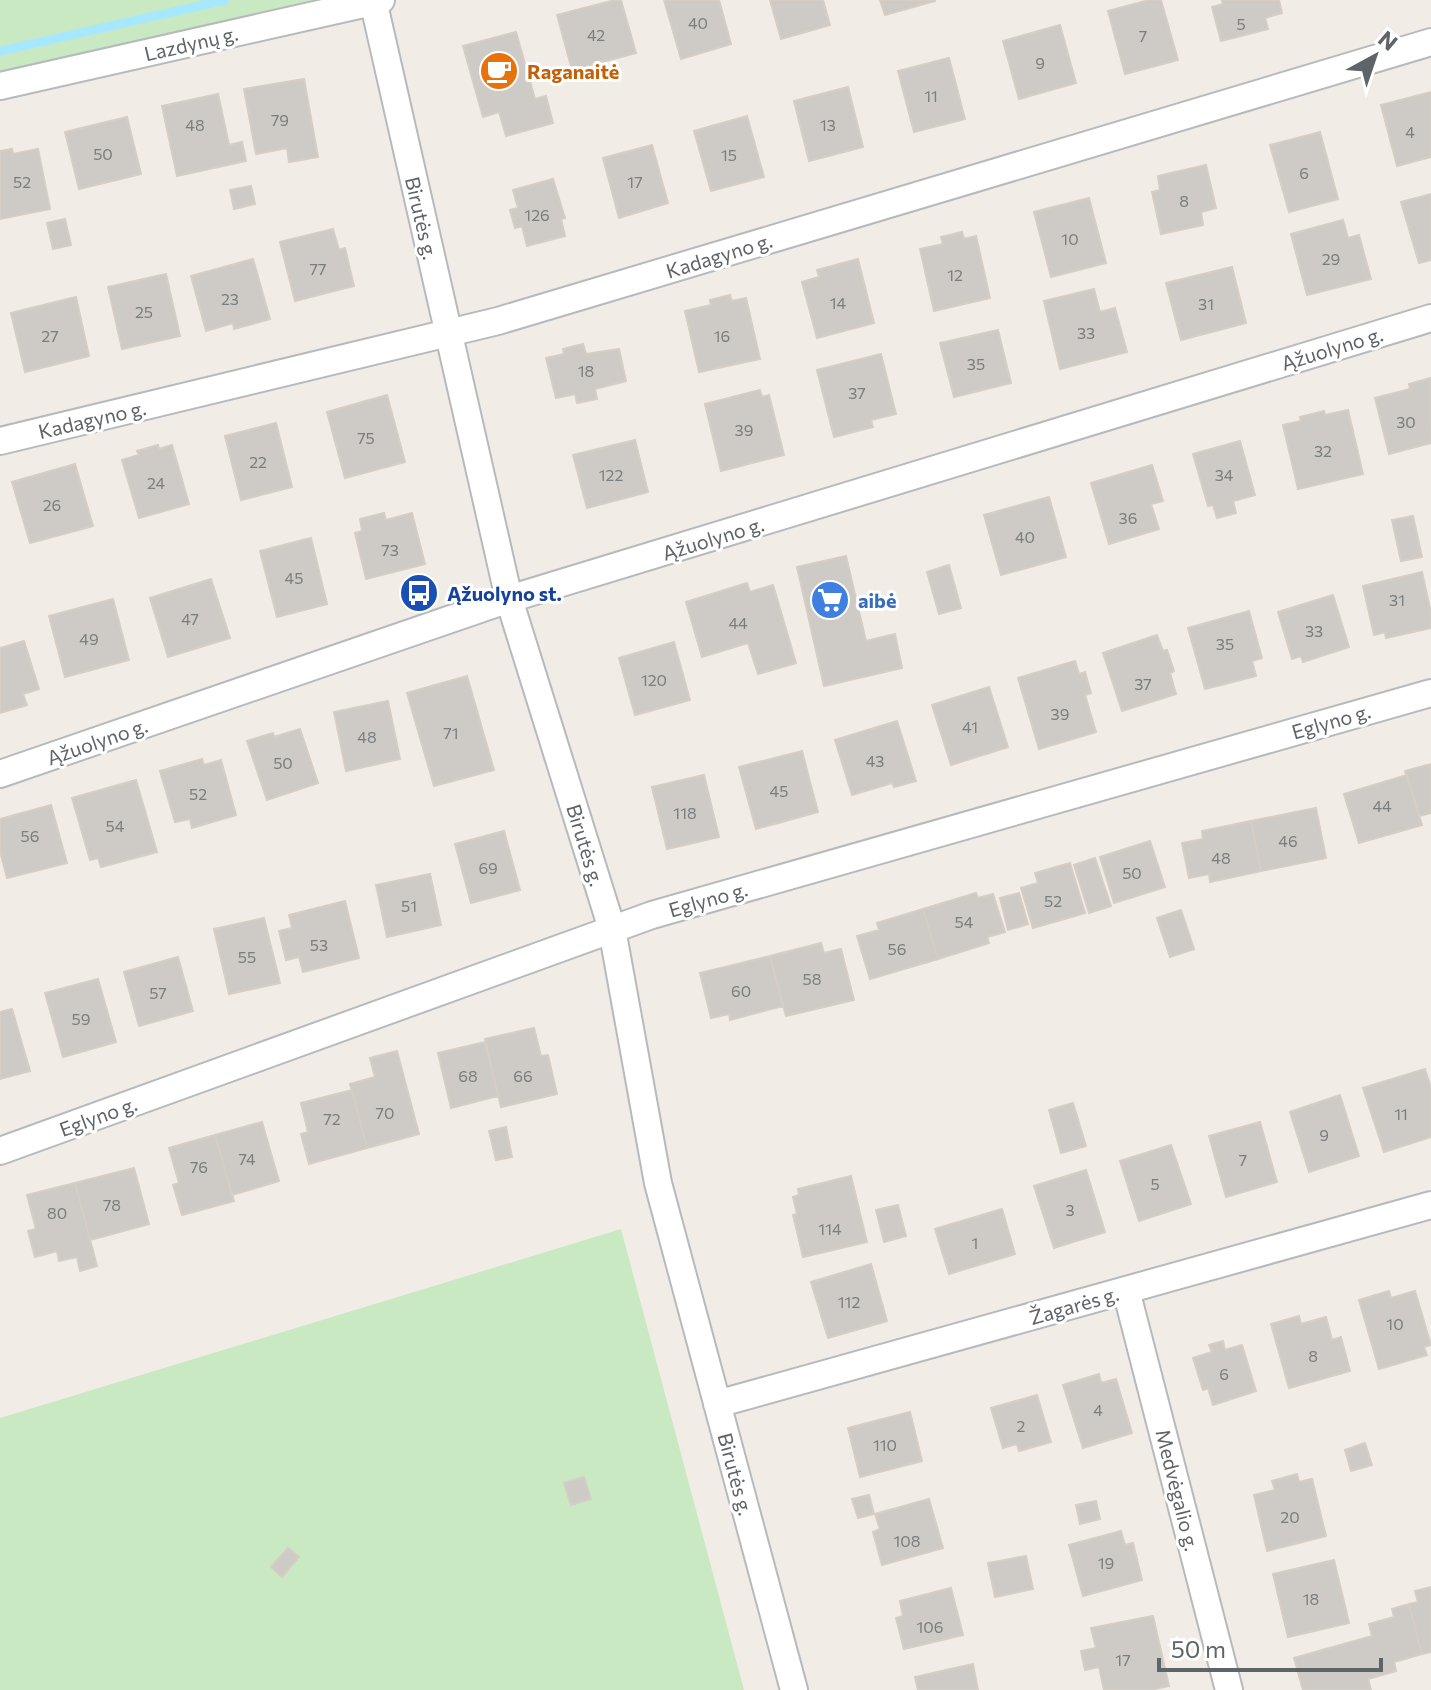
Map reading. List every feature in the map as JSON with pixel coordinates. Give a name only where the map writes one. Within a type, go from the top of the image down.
[{"type":"street","name":"Lazdynų g.","points":[[0,86],[376,0]]},
{"type":"street","name":"Birutės g.","points":[[376,0],[509,599],[612,929],[658,1183],[794,1690]]},
{"type":"street","name":"Kadagyno g.","points":[[0,441],[449,334],[1431,42]]},
{"type":"street","name":"Ąžuolyno g.","points":[[0,774],[509,599],[1431,318]]},
{"type":"street","name":"Eglyno g.","points":[[0,1151],[667,910],[1431,693]]},
{"type":"street","name":"Žagarės g.","points":[[717,1404],[1431,1205]]},
{"type":"street","name":"Medvėgalio g.","points":[[1126,1290],[1229,1690]]},
{"type":"green space","points":[[0,0],[381,0],[0,82]]},
{"type":"green space","points":[[621,1229],[744,1690],[0,1690],[0,1418]]},
{"type":"building","points":[[621,0],[636,53],[572,70],[557,15]]},
{"type":"building","points":[[664,0],[719,0],[731,44],[681,59]]},
{"type":"building","points":[[770,0],[823,0],[830,25],[781,39]]},
{"type":"building","points":[[880,0],[935,0],[935,1],[885,15]]},
{"type":"building","points":[[1149,0],[1161,0],[1178,60],[1125,74],[1108,11]]},
{"type":"building","points":[[1222,0],[1279,0],[1282,13],[1265,18],[1268,29],[1221,41],[1212,7],[1223,4]]},
{"type":"building","points":[[1060,25],[1076,83],[1019,99],[1003,41]]},
{"type":"building","name":"Raganaitė","points":[[516,32],[535,99],[546,96],[553,123],[506,136],[499,112],[483,117],[463,46]]},
{"type":"building","points":[[949,58],[965,119],[914,132],[898,71]]},
{"type":"building","points":[[304,79],[318,157],[289,162],[287,148],[256,154],[244,89]]},
{"type":"building","points":[[848,87],[863,147],[809,161],[794,101]]},
{"type":"building","points":[[1431,92],[1431,157],[1397,166],[1381,105]]},
{"type":"building","points":[[218,94],[229,145],[242,142],[246,161],[177,176],[162,106]]},
{"type":"building","points":[[747,116],[764,177],[711,191],[694,131]]},
{"type":"building","points":[[127,117],[141,174],[79,189],[65,132]]},
{"type":"building","points":[[1320,132],[1338,199],[1289,212],[1270,145]]},
{"type":"building","points":[[652,145],[668,203],[619,218],[603,158]]},
{"type":"building","points":[[12,149],[13,154],[38,149],[50,209],[0,219],[0,151]]},
{"type":"building","points":[[1206,165],[1216,208],[1201,212],[1203,225],[1161,234],[1152,192],[1160,190],[1158,176]]},
{"type":"building","points":[[553,179],[565,218],[561,219],[565,236],[527,246],[522,226],[515,228],[510,210],[518,208],[513,190]]},
{"type":"building","points":[[251,186],[255,204],[234,209],[230,190]]},
{"type":"building","points":[[1431,194],[1431,260],[1419,263],[1401,202]]},
{"type":"building","points":[[1089,198],[1106,263],[1051,277],[1034,212]]},
{"type":"building","points":[[65,219],[71,245],[53,249],[47,223]]},
{"type":"building","points":[[1343,220],[1348,238],[1359,235],[1371,279],[1307,295],[1291,234]]},
{"type":"building","points":[[333,229],[339,250],[345,248],[354,286],[295,301],[280,242]]},
{"type":"building","points":[[962,232],[964,239],[976,236],[990,298],[934,311],[920,249],[943,244],[941,237]]},
{"type":"building","points":[[253,259],[270,319],[234,329],[233,323],[206,331],[191,276]]},
{"type":"building","points":[[858,259],[874,323],[817,338],[802,282],[819,277],[817,270]]},
{"type":"building","points":[[1232,267],[1246,323],[1181,340],[1166,283]]},
{"type":"building","points":[[166,274],[180,336],[122,349],[108,287]]},
{"type":"building","points":[[1094,289],[1100,312],[1115,308],[1127,352],[1060,369],[1044,301]]},
{"type":"building","points":[[730,295],[732,301],[746,298],[760,359],[699,372],[685,311],[711,305],[710,300]]},
{"type":"building","points":[[76,297],[89,356],[25,372],[11,313]]},
{"type":"building","points":[[998,330],[1011,383],[954,397],[940,343]]},
{"type":"building","points":[[583,344],[586,354],[619,349],[626,381],[595,389],[597,399],[577,403],[575,394],[556,398],[546,358],[564,354],[563,349]]},
{"type":"building","points":[[881,354],[896,414],[871,420],[873,427],[834,437],[817,370]]},
{"type":"building","points":[[1430,378],[1431,443],[1389,454],[1375,398],[1410,389],[1409,384]]},
{"type":"building","points":[[760,390],[762,397],[769,395],[784,455],[721,471],[705,404]]},
{"type":"building","points":[[387,395],[405,462],[345,478],[327,412]]},
{"type":"building","points":[[1348,410],[1363,474],[1298,489],[1283,425],[1324,411],[1325,415]]},
{"type":"building","points":[[276,423],[292,487],[241,500],[225,436]]},
{"type":"building","points":[[635,440],[648,492],[587,508],[573,455]]},
{"type":"building","points":[[1240,441],[1255,495],[1233,501],[1236,513],[1217,518],[1213,505],[1208,506],[1193,454]]},
{"type":"building","points":[[158,445],[159,449],[172,445],[189,504],[139,518],[122,460],[139,455],[137,451]]},
{"type":"building","points":[[75,464],[93,526],[30,543],[12,482]]},
{"type":"building","points":[[1152,465],[1163,501],[1151,504],[1159,529],[1109,544],[1091,483]]},
{"type":"building","points":[[1049,497],[1066,557],[1001,575],[984,515]]},
{"type":"building","points":[[384,513],[386,520],[412,513],[425,564],[366,579],[355,533],[362,531],[360,519]]},
{"type":"building","points":[[1413,516],[1422,557],[1401,561],[1392,520]]},
{"type":"building","points":[[311,538],[327,604],[277,617],[260,551]]},
{"type":"building","name":"aibė","points":[[846,556],[866,641],[895,634],[902,668],[824,686],[797,567]]},
{"type":"building","points":[[949,565],[961,608],[939,614],[927,572]]},
{"type":"building","points":[[1422,572],[1431,628],[1386,638],[1385,632],[1374,635],[1363,586]]},
{"type":"building","points":[[211,579],[230,638],[168,657],[150,598]]},
{"type":"building","points":[[747,583],[750,592],[773,585],[796,663],[758,674],[748,643],[702,657],[686,602]]},
{"type":"building","points":[[1333,595],[1349,647],[1303,662],[1301,656],[1292,659],[1278,612]]},
{"type":"building","points":[[113,599],[129,660],[65,677],[49,616]]},
{"type":"building","points":[[1249,611],[1262,658],[1252,661],[1256,676],[1205,689],[1188,628]]},
{"type":"building","points":[[1157,635],[1163,651],[1167,650],[1174,671],[1170,673],[1176,694],[1122,711],[1103,653]]},
{"type":"building","points":[[24,641],[39,689],[23,694],[27,705],[0,713],[0,648]]},
{"type":"building","points":[[674,642],[690,700],[635,715],[619,658]]},
{"type":"building","points":[[1075,661],[1079,674],[1085,672],[1091,693],[1085,695],[1096,732],[1039,749],[1018,678]]},
{"type":"building","points":[[467,676],[494,770],[434,786],[407,693]]},
{"type":"building","points":[[989,687],[1008,747],[951,765],[932,705]]},
{"type":"building","points":[[388,701],[400,759],[346,771],[334,712]]},
{"type":"building","points":[[897,721],[916,781],[894,787],[892,783],[852,795],[835,740]]},
{"type":"building","points":[[300,729],[318,783],[267,800],[247,741]]},
{"type":"building","points":[[802,751],[818,812],[756,829],[739,767]]},
{"type":"building","points":[[202,759],[204,765],[221,760],[236,815],[192,828],[190,819],[175,822],[160,771]]},
{"type":"building","points":[[1431,764],[1431,813],[1419,816],[1405,771]]},
{"type":"building","points":[[704,775],[719,837],[667,849],[652,787]]},
{"type":"building","points":[[1407,775],[1422,825],[1359,843],[1344,794]]},
{"type":"building","points":[[136,780],[157,852],[101,867],[98,858],[90,860],[72,798]]},
{"type":"building","points":[[51,805],[67,863],[7,878],[0,851],[0,819]]},
{"type":"building","points":[[1316,808],[1326,858],[1261,871],[1251,821]]},
{"type":"building","points":[[1251,821],[1261,871],[1210,882],[1209,874],[1189,878],[1182,843],[1203,839],[1202,831]]},
{"type":"building","points":[[504,831],[520,890],[471,903],[455,844]]},
{"type":"building","points":[[1150,841],[1165,887],[1114,903],[1100,857]]},
{"type":"building","points":[[1095,858],[1111,906],[1089,913],[1074,865]]},
{"type":"building","points":[[1070,863],[1085,913],[1033,928],[1021,888],[1038,883],[1035,873]]},
{"type":"building","points":[[430,874],[441,925],[387,937],[376,885]]},
{"type":"building","points":[[976,893],[978,898],[993,894],[1005,932],[987,937],[989,943],[938,959],[923,909]]},
{"type":"building","points":[[1019,893],[1028,924],[1008,930],[1000,898]]},
{"type":"building","points":[[345,901],[359,958],[303,972],[299,957],[286,960],[279,931],[292,928],[289,915]]},
{"type":"building","points":[[923,909],[938,959],[870,979],[857,936],[879,930],[877,923]]},
{"type":"building","points":[[1181,910],[1194,949],[1170,957],[1157,918]]},
{"type":"building","points":[[264,918],[280,983],[229,994],[214,929]]},
{"type":"building","points":[[821,943],[824,953],[841,949],[854,1000],[786,1016],[770,956]]},
{"type":"building","points":[[770,956],[783,1006],[730,1020],[729,1014],[711,1018],[700,973]]},
{"type":"building","points":[[178,957],[193,1011],[139,1026],[124,972]]},
{"type":"building","points":[[98,979],[116,1042],[63,1057],[45,993]]},
{"type":"building","points":[[12,1009],[30,1071],[0,1079],[0,1012]]},
{"type":"building","points":[[534,1028],[541,1056],[548,1055],[557,1094],[501,1107],[485,1039]]},
{"type":"building","points":[[485,1042],[498,1096],[451,1108],[438,1053]]},
{"type":"building","points":[[397,1051],[419,1134],[367,1148],[350,1084],[375,1077],[370,1058]]},
{"type":"building","points":[[1425,1069],[1431,1088],[1431,1137],[1384,1152],[1363,1088]]},
{"type":"building","points":[[352,1090],[367,1148],[309,1164],[301,1134],[308,1132],[301,1103]]},
{"type":"building","points":[[1340,1095],[1359,1156],[1309,1172],[1290,1112]]},
{"type":"building","points":[[1073,1103],[1086,1146],[1061,1153],[1049,1110]]},
{"type":"building","points":[[262,1122],[279,1181],[232,1195],[215,1135]]},
{"type":"building","points":[[1260,1122],[1277,1182],[1226,1197],[1209,1136]]},
{"type":"building","points":[[506,1127],[512,1157],[496,1160],[489,1131]]},
{"type":"building","points":[[215,1135],[234,1201],[182,1215],[173,1185],[179,1183],[169,1148]]},
{"type":"building","points":[[1171,1145],[1191,1204],[1139,1221],[1120,1161]]},
{"type":"building","points":[[134,1168],[149,1224],[90,1240],[75,1183]]},
{"type":"building","points":[[1086,1170],[1105,1232],[1054,1248],[1034,1186]]},
{"type":"building","points":[[851,1176],[867,1242],[803,1257],[793,1215],[797,1214],[793,1197],[799,1195],[798,1189]]},
{"type":"building","points":[[75,1183],[97,1266],[80,1271],[77,1257],[59,1261],[57,1251],[35,1257],[28,1231],[36,1229],[27,1195]]},
{"type":"building","points":[[898,1205],[906,1236],[884,1242],[876,1210]]},
{"type":"building","points":[[1002,1209],[1015,1254],[949,1274],[935,1229]]},
{"type":"building","points":[[871,1264],[887,1321],[828,1338],[811,1282]]},
{"type":"building","points":[[1389,1291],[1391,1298],[1415,1291],[1431,1345],[1424,1347],[1427,1355],[1379,1369],[1359,1300]]},
{"type":"building","points":[[1299,1316],[1301,1324],[1326,1317],[1332,1340],[1341,1337],[1350,1371],[1289,1388],[1271,1324]]},
{"type":"building","points":[[1223,1341],[1225,1350],[1242,1345],[1256,1391],[1213,1405],[1208,1388],[1203,1390],[1193,1358],[1212,1352],[1209,1345]]},
{"type":"building","points":[[1099,1374],[1101,1383],[1116,1379],[1132,1433],[1083,1448],[1063,1385]]},
{"type":"building","points":[[1037,1395],[1051,1442],[1019,1451],[1017,1444],[1003,1448],[991,1408]]},
{"type":"building","points":[[910,1412],[922,1461],[860,1477],[848,1428]]},
{"type":"building","points":[[1365,1443],[1372,1465],[1351,1471],[1345,1450]]},
{"type":"building","points":[[1297,1474],[1299,1482],[1312,1479],[1326,1536],[1267,1551],[1254,1495],[1275,1490],[1272,1481]]},
{"type":"building","points":[[584,1477],[591,1499],[571,1505],[564,1483]]},
{"type":"building","points":[[869,1495],[874,1514],[858,1518],[852,1499]]},
{"type":"building","points":[[929,1499],[943,1548],[882,1565],[873,1532],[880,1529],[875,1514]]},
{"type":"building","points":[[1096,1501],[1100,1519],[1080,1524],[1076,1505]]},
{"type":"building","points":[[1121,1531],[1125,1545],[1133,1543],[1142,1580],[1083,1596],[1069,1545]]},
{"type":"building","points":[[288,1548],[299,1557],[282,1577],[271,1567]]},
{"type":"building","points":[[1026,1556],[1033,1589],[995,1597],[988,1563]]},
{"type":"building","points":[[1334,1560],[1349,1623],[1288,1637],[1273,1574]]},
{"type":"building","points":[[1431,1587],[1431,1652],[1422,1654],[1409,1604],[1418,1602],[1415,1591]]},
{"type":"building","points":[[951,1588],[963,1635],[904,1649],[896,1618],[903,1616],[900,1601]]},
{"type":"building","points":[[1409,1604],[1422,1654],[1394,1662],[1396,1671],[1368,1679],[1371,1690],[1303,1690],[1294,1658],[1372,1636],[1369,1624],[1394,1617],[1392,1609]]},
{"type":"building","points":[[1153,1616],[1169,1686],[1150,1690],[1104,1690],[1099,1667],[1085,1670],[1081,1651],[1096,1648],[1091,1628]]},
{"type":"building","points":[[973,1664],[978,1690],[918,1690],[915,1677]]},
{"type":"waterway","points":[[0,51],[225,0]]},
{"type":"place","name":"Raganaitė","points":[[499,71]]},
{"type":"place","name":"Ąžuolyno st.","points":[[419,593]]},
{"type":"place","name":"aibė","points":[[830,600]]}]
